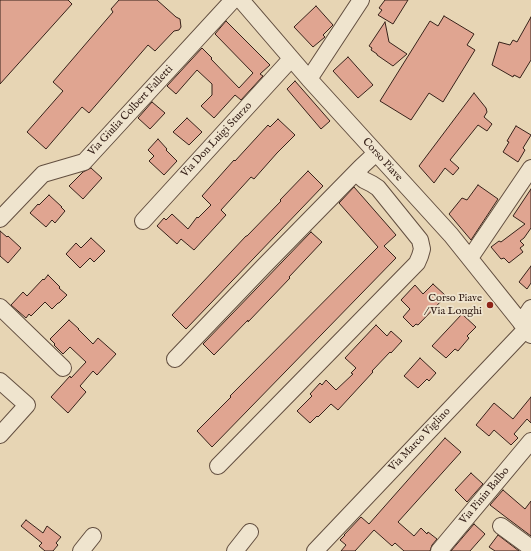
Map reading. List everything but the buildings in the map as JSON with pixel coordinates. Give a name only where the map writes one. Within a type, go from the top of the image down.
[{"type":"street","name":"Via Giulia Colbert Falletti","points":[[0,219],[44,174],[84,162],[233,0]]},
{"type":"street","name":"Corso Piave","points":[[240,0],[291,59],[451,235],[526,329]]},
{"type":"street","points":[[309,79],[361,0]]},
{"type":"street","name":"Via Don Luigi Sturzo","points":[[143,220],[291,59]]},
{"type":"street","points":[[175,359],[264,266],[376,153]]},
{"type":"street","points":[[470,258],[531,168]]},
{"type":"street","points":[[218,466],[417,263],[422,249],[420,240],[378,188],[364,180],[356,173]]},
{"type":"street","points":[[0,307],[63,368]]},
{"type":"street","points":[[526,329],[531,308]]},
{"type":"street","name":"Via Marco Viglino","points":[[315,551],[526,329]]},
{"type":"street","points":[[0,381],[27,405],[0,435]]},
{"type":"street","name":"Via Pinin Balbo","points":[[439,551],[531,441]]},
{"type":"street","points":[[501,526],[531,548]]},
{"type":"street","points":[[235,551],[250,532]]},
{"type":"street","points":[[81,551],[93,536]]},
{"type":"place","name":"Corso Piave / Via Longhi","points":[[490,305]]}]
